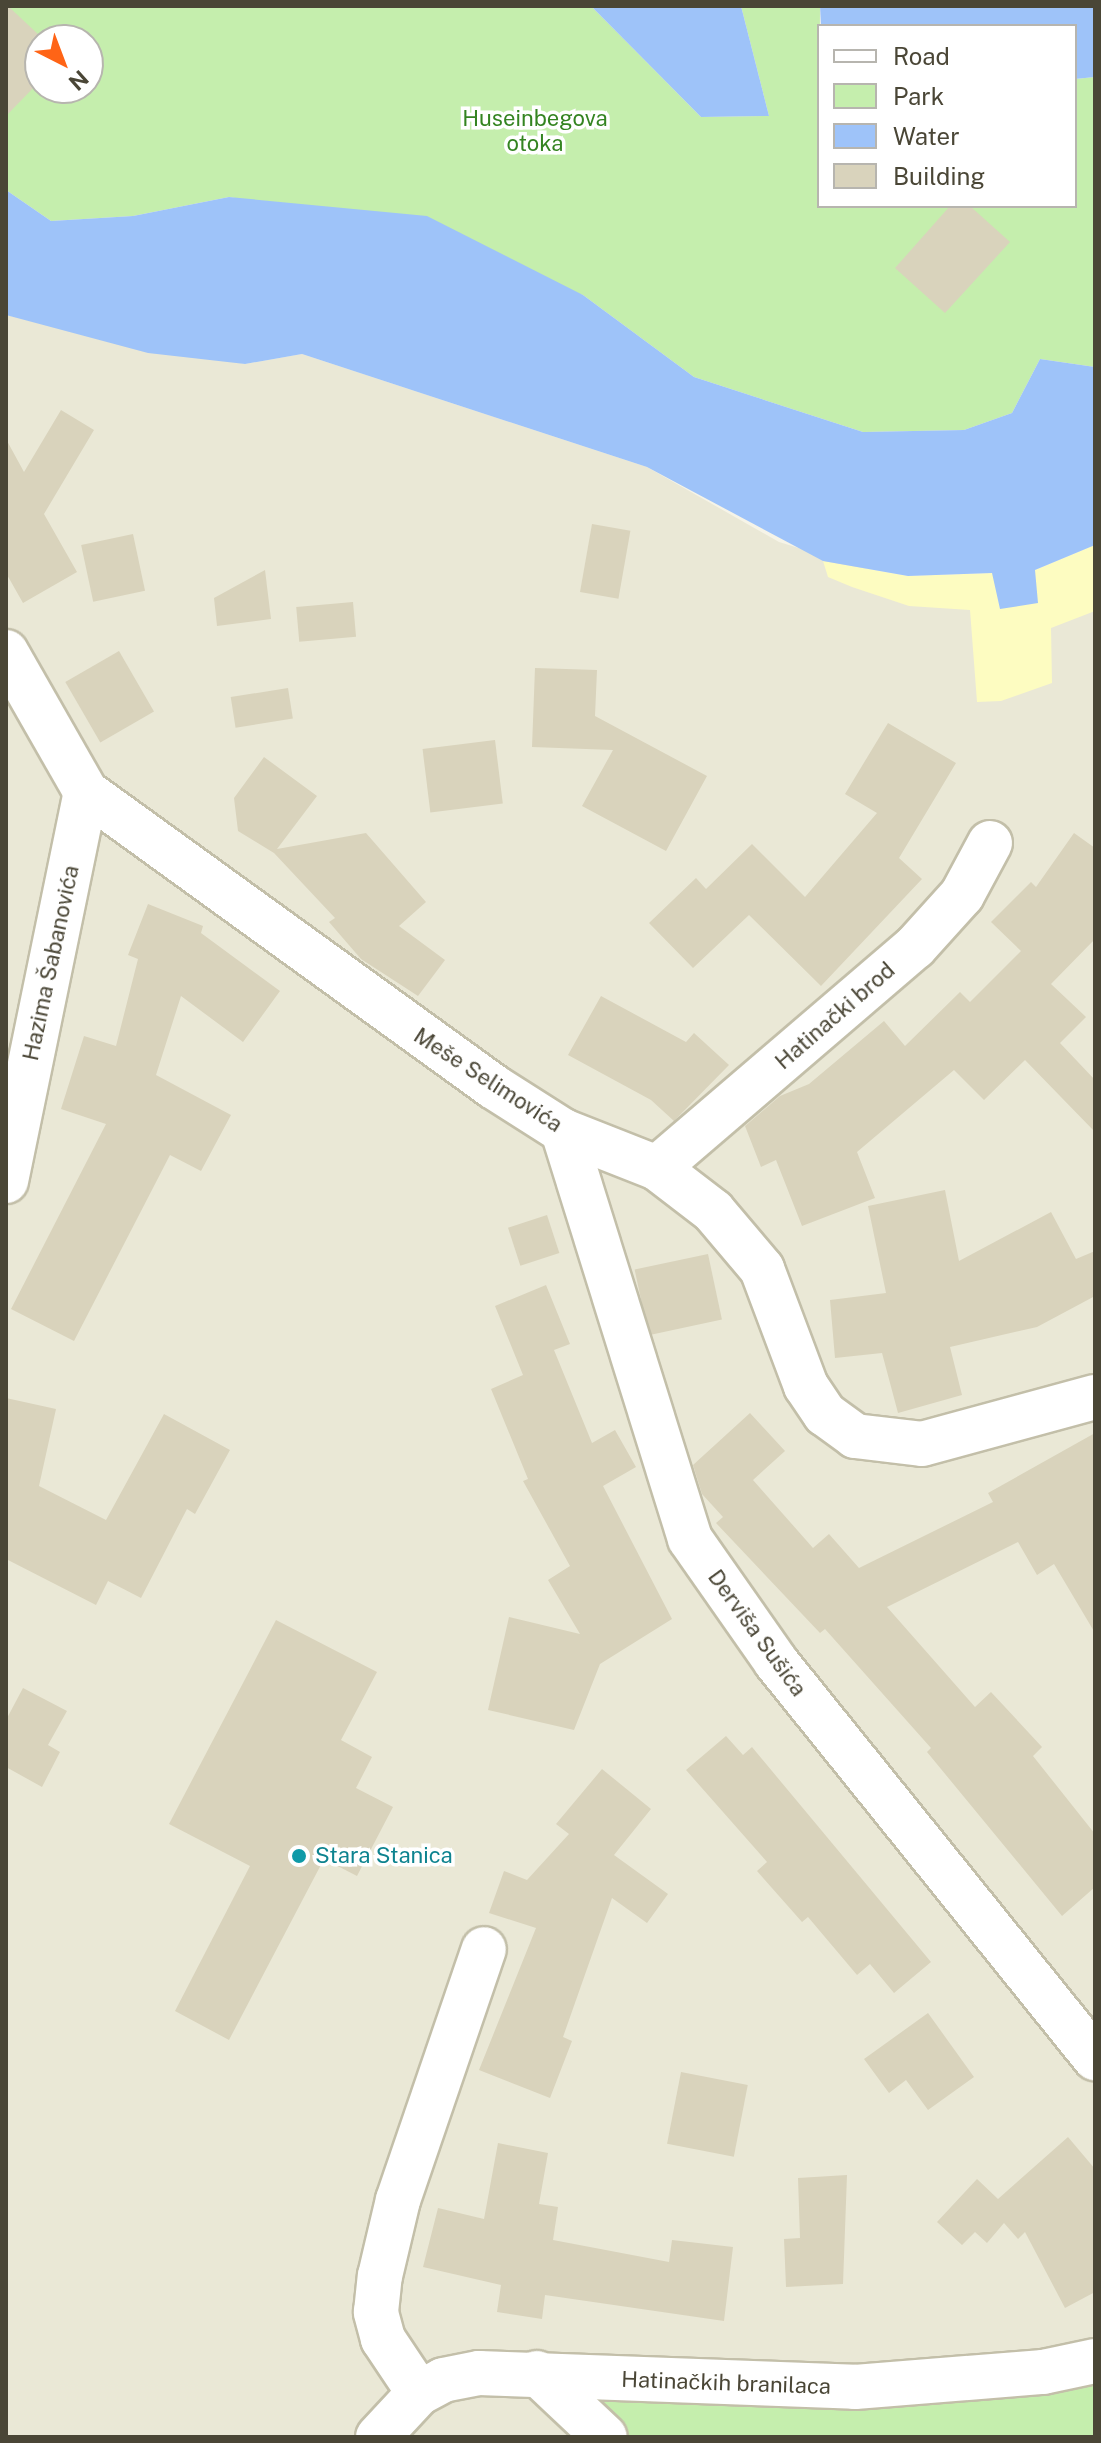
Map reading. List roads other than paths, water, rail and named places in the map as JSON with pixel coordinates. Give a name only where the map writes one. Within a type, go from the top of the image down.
[{"type":"street","points":[[6,652],[86,792]]},
{"type":"street","name":"Meše Selimovića","points":[[86,792],[388,1013],[563,1131],[657,1168],[713,1211],[755,1258],[781,1306],[806,1386],[825,1414],[855,1436],[922,1444],[1095,1397]]},
{"type":"street","name":"Hazima Šabanovića","points":[[6,1181],[86,792]]},
{"type":"street","name":"Hatinački brod","points":[[657,1168],[915,947],[962,895],[990,843]]},
{"type":"street","name":"Derviša Sušića","points":[[563,1131],[690,1539],[776,1662],[1095,2058]]},
{"type":"street","points":[[419,2393],[383,2339],[376,2312],[380,2276],[398,2200],[484,1949]]},
{"type":"street","name":"Hatinačkih branilaca","points":[[378,2437],[419,2393],[443,2380],[479,2373],[855,2387],[1043,2372],[1095,2361]]},
{"type":"street","points":[[537,2373],[605,2437]]},
{"type":"water","points":[[591,6],[741,6],[769,116],[701,117]]},
{"type":"water","points":[[820,6],[1095,6],[1095,77],[1077,79],[1077,24],[821,24]]},
{"type":"water","points":[[6,190],[51,221],[133,216],[229,197],[427,216],[583,295],[694,377],[863,432],[964,430],[1012,413],[1040,359],[1095,367],[1095,545],[1035,570],[1038,603],[1000,609],[992,573],[908,576],[823,561],[647,467],[302,354],[245,364],[148,353],[6,315]]},
{"type":"place","name":"Stara Stanica","points":[[299,1856]]},
{"type":"park label","name":"Huseinbegova otoka","points":[[535,130]]}]
